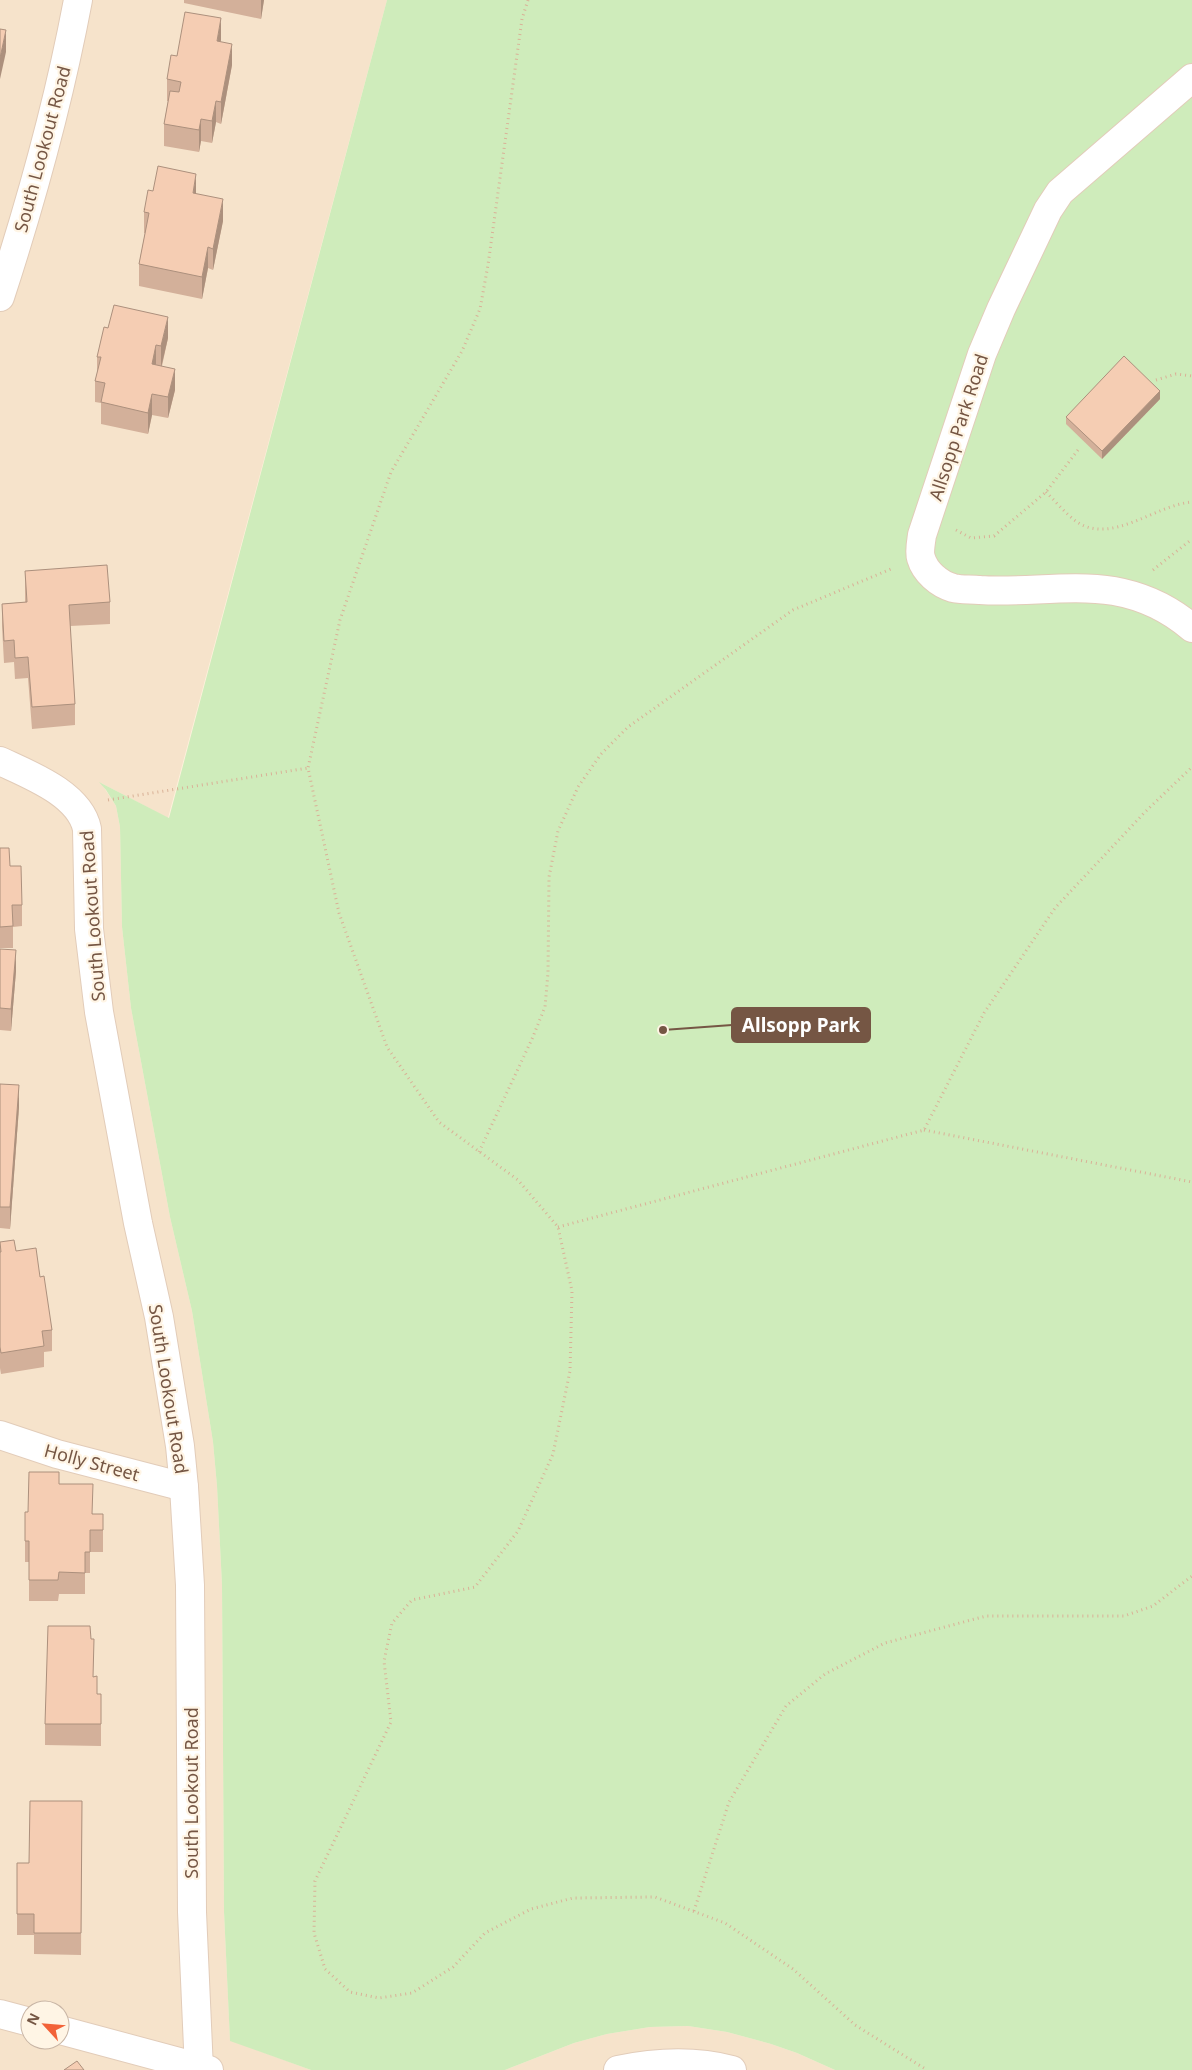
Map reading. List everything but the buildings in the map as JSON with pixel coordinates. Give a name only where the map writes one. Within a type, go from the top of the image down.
[{"type":"street","name":"South Lookout Road","points":[[0,297],[26,218],[46,146],[78,0]]},
{"type":"street","name":"Allsopp Park Road","points":[[920,557],[922,535],[982,354],[1000,309],[1048,210],[1060,192],[1192,78]]},
{"type":"street","points":[[920,557],[928,572],[942,583],[954,588],[1002,591],[1081,589],[1113,591],[1145,599],[1160,606],[1192,628]]},
{"type":"street","name":"South Lookout Road","points":[[0,762],[53,788],[74,805],[85,818],[87,829],[89,929],[99,1012],[138,1224],[159,1317],[180,1446],[184,1487],[190,1585],[192,1912],[202,2069]]},
{"type":"street","name":"Holly Street","points":[[0,1435],[57,1454],[184,1487]]},
{"type":"street","points":[[0,2014],[20,2019]]},
{"type":"street","points":[[70,2033],[202,2069]]},
{"type":"street","points":[[618,2070],[659,2063],[690,2062],[732,2070]]},
{"type":"path","points":[[528,0],[522,19],[488,265],[480,309],[462,351],[391,472],[340,620],[308,768],[339,913],[387,1047],[439,1122],[518,1180],[558,1227],[572,1291],[570,1371],[553,1454],[518,1531],[475,1587],[412,1600],[392,1623],[384,1661],[391,1722],[315,1881],[314,1934],[325,1969],[350,1992],[379,1998],[412,1993],[454,1967],[485,1933],[531,1909],[573,1898],[655,1897],[725,1923],[793,1969],[855,2025],[927,2070]]},
{"type":"path","points":[[1156,380],[1176,374],[1192,376]]},
{"type":"path","points":[[928,516],[971,538],[994,536],[1046,492],[1078,450]]},
{"type":"path","points":[[1046,492],[1078,522],[1092,529],[1107,530],[1172,505],[1192,502]]},
{"type":"path","points":[[1113,591],[1156,568],[1192,539]]},
{"type":"path","points":[[479,1152],[545,1007],[548,972],[549,877],[558,831],[578,787],[601,754],[628,727],[793,610],[920,557]]},
{"type":"path","points":[[924,1130],[984,1013],[1055,908],[1145,812],[1192,767]]},
{"type":"path","points":[[74,805],[308,768]]},
{"type":"path","points":[[558,1227],[924,1130],[1192,1182]]},
{"type":"path","points":[[694,1911],[729,1802],[786,1706],[825,1674],[885,1643],[986,1616],[1124,1616],[1154,1606],[1192,1576]]},
{"type":"shaded area","points":[[0,0],[387,0],[168,818],[101,783],[116,806],[120,827],[122,927],[131,1008],[170,1217],[192,1311],[213,1442],[222,1585],[224,1912],[230,2040],[311,2070],[0,2070]]},
{"type":"shaded area","points":[[688,2026],[727,2032],[771,2044],[835,2070],[505,2070],[574,2043],[607,2034],[650,2027]]},
{"type":"green space","points":[[387,0],[1192,0],[1192,2070],[835,2070],[771,2044],[727,2032],[688,2026],[650,2027],[607,2034],[574,2043],[505,2070],[311,2070],[230,2041],[224,1912],[222,1585],[213,1442],[192,1311],[170,1217],[131,1008],[122,927],[120,827],[116,806],[99,782],[169,818]]},
{"type":"place","name":"Allsopp Park","points":[[663,1030]]}]
